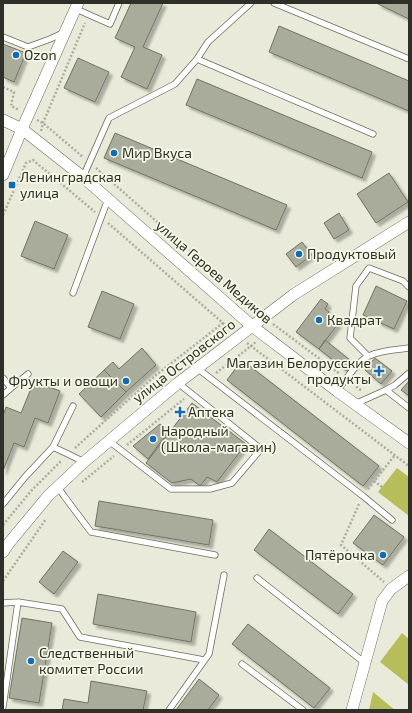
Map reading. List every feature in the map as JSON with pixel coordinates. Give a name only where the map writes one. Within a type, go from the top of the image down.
[{"type":"street","points":[[3,175],[77,6]]},
{"type":"street","name":"улица Героев Медиков","points":[[3,120],[22,129],[83,177],[252,326],[337,391],[409,443]]},
{"type":"street","name":"улица Островского","points":[[3,552],[48,496],[109,440],[196,368],[293,295],[409,222]]},
{"type":"street","points":[[352,710],[382,601],[391,589],[409,576]]},
{"type":"lane","points":[[77,6],[89,14],[110,24],[119,3]]},
{"type":"lane","points":[[83,177],[109,118],[175,84],[197,59],[208,42],[251,3]]},
{"type":"lane","points":[[274,3],[409,59]]},
{"type":"lane","points":[[3,37],[28,47],[66,32]]},
{"type":"lane","points":[[197,59],[373,134]]},
{"type":"lane","points":[[73,293],[108,199]]},
{"type":"lane","points":[[368,356],[350,338],[356,286],[369,268],[404,281],[409,287]]},
{"type":"lane","points":[[337,391],[358,364],[368,356],[388,350],[409,348]]},
{"type":"lane","points":[[196,368],[392,520]]},
{"type":"lane","points":[[355,404],[395,385],[409,373]]},
{"type":"lane","points":[[3,395],[28,374]]},
{"type":"lane","points":[[3,378],[11,388]]},
{"type":"lane","points":[[109,440],[171,488],[210,489],[232,483],[261,449],[178,383]]},
{"type":"lane","points":[[386,390],[409,408]]},
{"type":"lane","points":[[3,504],[25,477],[53,447],[73,406]]},
{"type":"lane","points":[[53,447],[84,462]]},
{"type":"lane","points":[[58,487],[91,532],[215,555]]},
{"type":"lane","points":[[169,710],[209,654],[224,575]]},
{"type":"lane","points":[[257,578],[365,664]]},
{"type":"lane","points":[[3,603],[18,602],[62,609],[80,637],[204,660]]},
{"type":"lane","points":[[3,707],[18,602]]},
{"type":"lane","points":[[242,664],[303,710]]},
{"type":"path","points":[[43,124],[89,14]]},
{"type":"path","points":[[3,87],[14,92],[11,106],[43,124],[89,162],[264,317],[370,397]]},
{"type":"path","points":[[3,215],[26,163],[33,160],[223,323],[409,466]]},
{"type":"path","points":[[3,525],[31,491],[68,454],[156,375],[223,323]]},
{"type":"path","points":[[391,589],[341,545],[363,496],[395,455]]},
{"type":"path","points":[[374,481],[382,487]]},
{"type":"green space","points":[[397,468],[409,477],[409,516],[378,492]]},
{"type":"green space","points":[[402,633],[409,639],[409,685],[380,662]]},
{"type":"green space","points":[[373,692],[395,710],[369,710]]},
{"type":"building","points":[[131,3],[163,3],[143,47],[162,55],[147,89],[121,77],[135,47],[115,38]]},
{"type":"building","points":[[409,3],[409,19],[378,4]]},
{"type":"building","points":[[279,26],[409,81],[409,111],[269,52]]},
{"type":"building","points":[[3,44],[26,53],[14,82],[3,77]]},
{"type":"building","points":[[78,58],[109,72],[95,102],[64,88]]},
{"type":"building","points":[[197,79],[372,152],[362,178],[186,105]]},
{"type":"building","points":[[115,133],[287,205],[276,230],[104,158]]},
{"type":"building","points":[[389,173],[408,202],[376,223],[357,194]]},
{"type":"building","points":[[339,213],[349,230],[334,239],[324,223]]},
{"type":"building","points":[[35,221],[68,235],[54,269],[21,256]]},
{"type":"building","name":"Продуктовый","points":[[302,242],[312,255],[296,267],[286,254]]},
{"type":"building","points":[[376,286],[407,301],[394,329],[363,315]]},
{"type":"building","points":[[102,291],[134,304],[120,339],[88,327]]},
{"type":"building","name":"Квадрат","points":[[321,299],[328,304],[325,309],[329,312],[326,315],[338,324],[319,349],[296,332]]},
{"type":"building","points":[[325,340],[355,364],[348,372],[319,349]]},
{"type":"building","name":"Фрукты и овощи","points":[[142,348],[156,365],[126,392],[104,370],[113,362],[119,369]]},
{"type":"building","name":"Магазин Белорусские продукты","points":[[375,358],[392,371],[381,384],[365,370]]},
{"type":"building","points":[[242,360],[379,466],[363,486],[227,380]]},
{"type":"building","points":[[104,370],[126,392],[101,417],[79,394]]},
{"type":"building","points":[[34,381],[60,391],[48,423],[35,418],[24,447],[14,443],[3,471],[3,416],[6,407],[21,413]]},
{"type":"building","points":[[409,381],[409,396],[401,390]]},
{"type":"building","points":[[192,403],[246,444],[217,482],[207,477],[200,486],[191,479],[172,483],[146,463]]},
{"type":"building","name":"Народный (Школа-магазин)","points":[[160,424],[169,431],[148,459],[133,446]]},
{"type":"building","points":[[99,501],[213,520],[209,545],[95,526]]},
{"type":"building","points":[[374,515],[404,537],[383,565],[353,543]]},
{"type":"building","points":[[269,529],[353,594],[338,614],[254,550]]},
{"type":"building","points":[[63,551],[78,562],[54,594],[39,582]]},
{"type":"building","points":[[98,594],[196,612],[191,642],[93,624]]},
{"type":"building","name":"Следственный комитет России","points":[[22,618],[52,623],[39,703],[9,698]]},
{"type":"building","points":[[248,624],[330,688],[314,708],[232,644]]},
{"type":"building","points":[[199,679],[219,695],[208,710],[176,710]]},
{"type":"building","points":[[91,681],[147,691],[143,710],[62,710],[64,699],[88,703]]},
{"type":"place","name":"Ozon","points":[[16,55]]},
{"type":"place","name":"Мир Вкуса","points":[[114,153]]},
{"type":"place","name":"Ленинградская улица","points":[[12,185]]},
{"type":"place","name":"Продуктовый","points":[[299,254]]},
{"type":"place","name":"Квадрат","points":[[319,320]]},
{"type":"place","name":"Магазин Белорусские продукты","points":[[379,371]]},
{"type":"place","name":"Фрукты и овощи","points":[[126,381]]},
{"type":"place","name":"Аптека","points":[[180,412]]},
{"type":"place","name":"Народный (Школа-магазин)","points":[[153,439]]},
{"type":"place","name":"Пятёрочка","points":[[383,555]]},
{"type":"place","name":"Следственный комитет России","points":[[31,661]]}]
